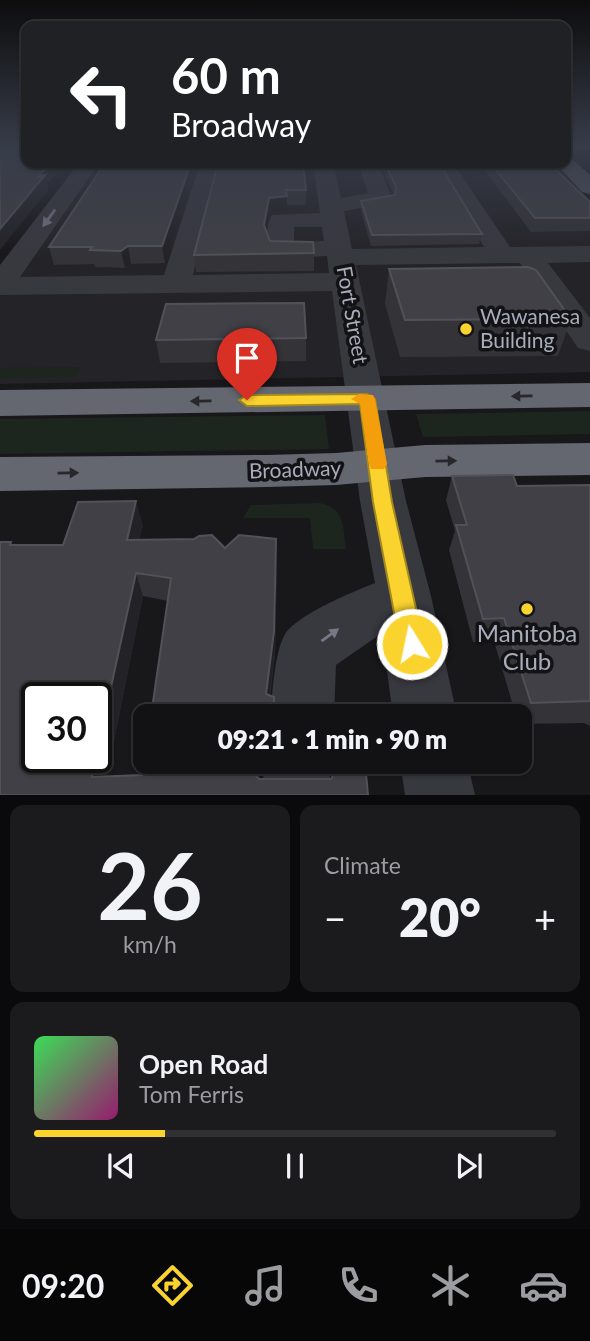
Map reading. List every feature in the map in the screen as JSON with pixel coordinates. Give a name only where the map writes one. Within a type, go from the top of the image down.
[{"type":"highway","points":[[0,403],[590,395]]},
{"type":"highway","name":"Broadway","points":[[0,474],[267,471],[425,461],[590,459]]},
{"type":"street","points":[[0,285],[74,183]]},
{"type":"street","points":[[176,283],[204,183]]},
{"type":"street","name":"Fort Street","points":[[328,183],[383,502],[404,596],[423,704]]},
{"type":"street","points":[[344,273],[281,250],[281,220],[333,213],[381,198],[375,183]]},
{"type":"street","points":[[459,183],[515,255],[590,341]]},
{"type":"street","points":[[0,285],[176,283],[410,268],[467,267],[515,255],[589,255]]},
{"type":"street","points":[[201,307],[344,273]]},
{"type":"street","points":[[303,704],[308,651],[352,619],[404,596]]},
{"type":"street","points":[[436,774],[440,795]]},
{"type":"shaded area","points":[[74,183],[556,183],[590,217],[590,372],[0,384],[0,285]]},
{"type":"shaded area","points":[[80,367],[75,377],[0,378],[0,368]]},
{"type":"shaded area","points":[[590,411],[590,434],[423,437],[416,414]]},
{"type":"shaded area","points":[[325,415],[329,449],[0,454],[0,419]]},
{"type":"shaded area","points":[[320,503],[334,509],[338,514],[343,526],[346,549],[313,549],[310,518],[243,518],[251,505]]},
{"type":"building","points":[[0,183],[38,183],[0,229]]},
{"type":"building","points":[[92,183],[184,183],[162,246],[128,246],[121,251],[90,250],[92,247],[49,247]]},
{"type":"building","points":[[213,183],[305,183],[306,190],[286,190],[287,196],[269,198],[264,225],[270,241],[313,242],[314,253],[194,255]]},
{"type":"building","points":[[394,183],[451,183],[482,234],[372,235],[361,201],[395,195]]},
{"type":"building","points":[[506,183],[570,183],[590,202],[590,218],[535,218]]},
{"type":"building","points":[[528,267],[536,270],[571,319],[405,320],[389,269]]},
{"type":"building","points":[[304,303],[306,338],[156,340],[166,304]]},
{"type":"building","name":"Manitoba Club","points":[[513,475],[517,486],[590,485],[590,701],[531,703],[504,618],[483,619],[456,525],[467,525],[452,476]]},
{"type":"building","points":[[136,501],[127,540],[194,539],[212,535],[225,548],[239,535],[276,539],[274,631],[266,694],[274,697],[274,704],[153,704],[171,578],[136,573],[112,682],[21,682],[21,773],[93,773],[92,777],[256,774],[259,779],[331,779],[334,774],[366,774],[368,795],[0,795],[0,542],[11,542],[10,545],[63,545],[78,502]]},
{"type":"slow traffic","points":[[359,399],[367,399],[378,464]]},
{"type":"place","name":"Wawanesa Building","points":[[466,329]]},
{"type":"place","name":"Manitoba Club","points":[[527,609]]},
{"type":"route","points":[[247,400],[367,399],[383,502],[412,644]]}]
